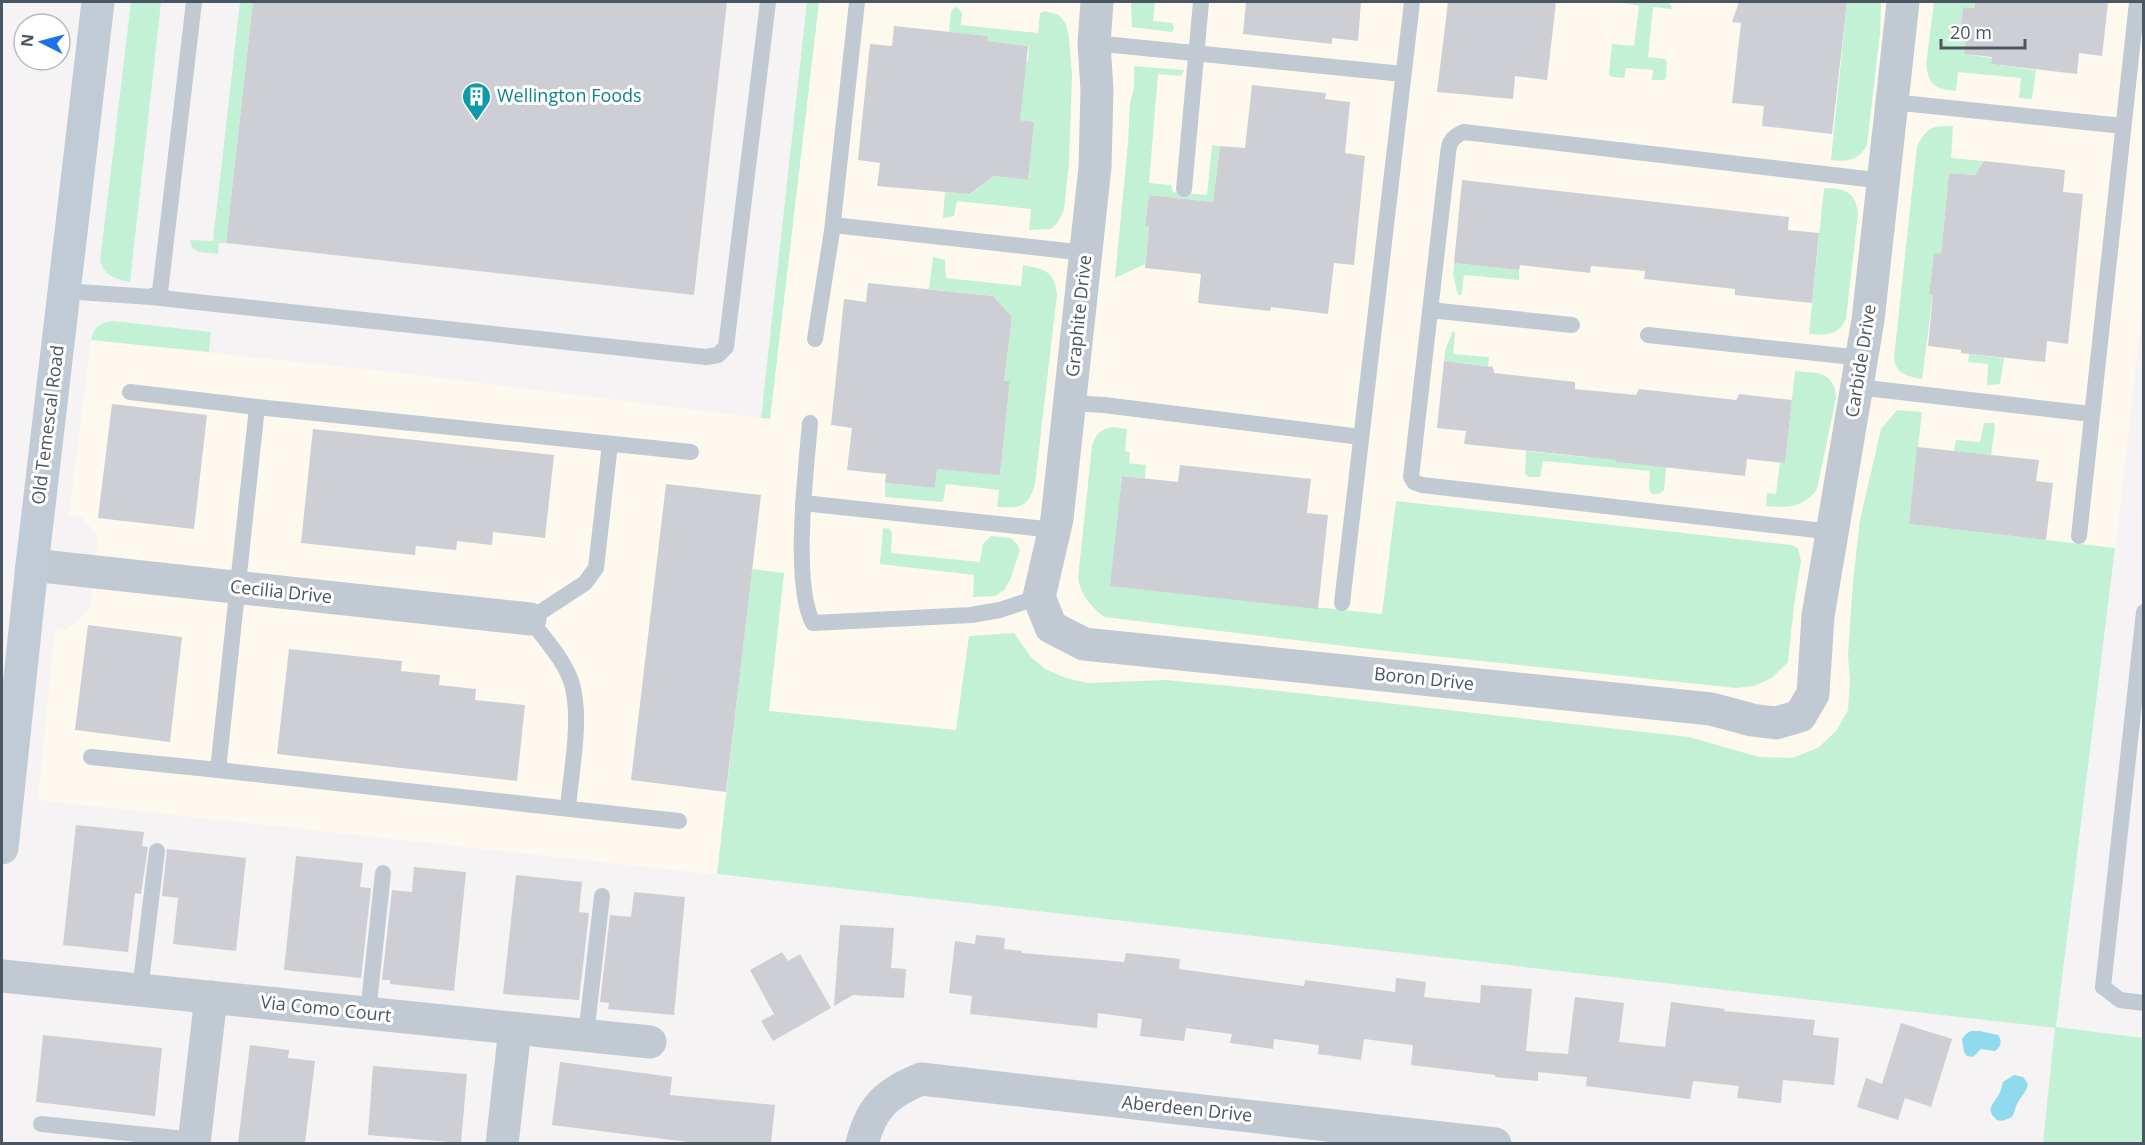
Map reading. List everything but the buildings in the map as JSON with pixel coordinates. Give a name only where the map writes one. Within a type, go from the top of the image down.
[{"type":"street","name":"Old Temescal Road","points":[[2,848],[7,740],[32,565],[98,2]]},
{"type":"street","name":"Graphite Drive","points":[[1038,597],[1054,530],[1095,166],[1097,90],[1094,43],[1097,2]]},
{"type":"street","name":"Carbide Drive","points":[[1800,716],[1813,694],[1818,616],[1868,320],[1903,2]]},
{"type":"street","name":"Cecilia Drive","points":[[32,565],[530,619]]},
{"type":"street","name":"Boron Drive","points":[[1038,597],[1051,627],[1084,644],[1700,708],[1776,723],[1800,716]]},
{"type":"street","name":"Via Como Court","points":[[2,976],[650,1042]]},
{"type":"street","points":[[194,1142],[211,997]]},
{"type":"street","points":[[502,1143],[515,1029]]},
{"type":"street","name":"Aberdeen Drive","points":[[862,1143],[867,1123],[883,1100],[904,1086],[921,1079],[1495,1143]]},
{"type":"lane","points":[[151,297],[160,292],[163,277],[194,2]]},
{"type":"lane","points":[[64,291],[151,297],[694,356],[718,355],[726,346],[768,2]]},
{"type":"lane","points":[[815,339],[833,225],[857,2]]},
{"type":"lane","points":[[1184,189],[1201,2]]},
{"type":"lane","points":[[1342,603],[1412,2]]},
{"type":"lane","points":[[2079,536],[2137,2]]},
{"type":"lane","points":[[1094,43],[1403,74]]},
{"type":"lane","points":[[1892,102],[2123,126]]},
{"type":"lane","points":[[1833,532],[1422,485],[1414,482],[1411,477],[1450,141],[1464,132],[1884,181]]},
{"type":"lane","points":[[833,225],[1086,253]]},
{"type":"lane","points":[[1430,310],[1572,325]]},
{"type":"lane","points":[[1648,335],[2091,414]]},
{"type":"lane","points":[[130,392],[691,453]]},
{"type":"lane","points":[[1070,403],[1104,405],[1361,437]]},
{"type":"lane","points":[[218,770],[257,407]]},
{"type":"lane","points":[[810,423],[803,503],[803,574],[808,613],[813,623],[971,615],[1000,610],[1038,597]]},
{"type":"lane","points":[[568,808],[576,722],[572,684],[561,662],[530,619],[585,583],[596,568],[610,444]]},
{"type":"lane","points":[[803,503],[1054,530]]},
{"type":"lane","points":[[2144,612],[2103,987],[2120,1000],[2144,1003]]},
{"type":"lane","points":[[91,757],[679,821]]},
{"type":"lane","points":[[140,990],[157,851]]},
{"type":"lane","points":[[368,1013],[382,873]]},
{"type":"lane","points":[[586,1035],[602,896]]},
{"type":"lane","points":[[40,1124],[194,1142]]},
{"type":"shaded area","points":[[819,2],[2143,2],[2143,302],[2119,519],[2056,1028],[999,906],[38,800],[55,628],[66,630],[90,609],[98,536],[81,516],[69,515],[91,340],[401,373],[770,419]]},
{"type":"green space","points":[[131,2],[161,2],[130,282],[112,276],[100,262]]},
{"type":"green space","points":[[240,2],[253,2],[226,243],[219,243],[218,254],[200,252],[192,248],[190,240],[213,241]]},
{"type":"green space","points":[[807,2],[819,2],[770,419],[761,418]]},
{"type":"green space","points":[[1131,2],[1155,2],[1153,21],[1172,23],[1174,28],[1172,32],[1132,27]]},
{"type":"green space","points":[[1619,2],[1667,2],[1671,5],[1672,9],[1653,7],[1648,57],[1665,59],[1667,62],[1664,80],[1652,80],[1653,70],[1626,68],[1624,78],[1612,77],[1609,74],[1612,44],[1634,46],[1639,6]]},
{"type":"green space","points":[[1847,2],[1881,2],[1880,33],[1867,145],[1856,157],[1837,161],[1831,160]]},
{"type":"green space","points":[[1934,2],[1975,2],[1975,8],[1963,7],[1960,33],[1967,34],[1964,54],[1992,58],[1991,64],[2036,70],[2032,99],[2019,98],[2021,78],[1958,72],[1956,91],[1935,85],[1929,78],[1926,65]]},
{"type":"green space","points":[[955,7],[962,13],[961,25],[1038,33],[1040,13],[1045,11],[1059,15],[1066,24],[1072,74],[1069,164],[1064,210],[1058,222],[1051,229],[1029,230],[1031,209],[957,201],[954,216],[943,218],[945,192],[971,194],[994,176],[1028,180],[1034,122],[1020,120],[1022,61],[1028,61],[1029,46],[987,41],[987,36],[949,32],[951,12]]},
{"type":"green space","points":[[1134,66],[1184,71],[1181,76],[1158,74],[1149,183],[1171,185],[1173,192],[1207,195],[1212,145],[1220,146],[1213,202],[1149,195],[1145,226],[1149,227],[1145,264],[1115,278],[1130,103],[1134,88]]},
{"type":"green space","points":[[1940,126],[1953,126],[1951,158],[1984,161],[1975,175],[1949,173],[1941,254],[1934,254],[1929,294],[1933,295],[1922,379],[1899,371],[1894,357],[1917,146],[1927,131]]},
{"type":"green space","points":[[1824,188],[1838,189],[1852,196],[1858,214],[1846,318],[1840,328],[1832,333],[1809,334]]},
{"type":"green space","points":[[933,257],[945,260],[946,278],[1021,286],[1023,265],[1047,272],[1054,280],[1057,294],[1035,484],[1029,498],[1022,505],[997,507],[999,490],[946,484],[943,502],[885,497],[885,483],[935,488],[937,469],[1000,474],[1010,382],[1004,381],[1012,317],[993,296],[929,289]]},
{"type":"green space","points":[[1454,263],[1519,270],[1519,280],[1464,275],[1462,292],[1458,295],[1453,275]]},
{"type":"green space","points":[[113,321],[211,332],[209,352],[91,340],[99,326]]},
{"type":"green space","points":[[1453,331],[1455,333],[1453,354],[1489,357],[1488,366],[1444,361],[1445,351]]},
{"type":"green space","points":[[1969,354],[2004,358],[2000,384],[1987,385],[1988,364],[1968,362]]},
{"type":"green space","points":[[1795,371],[1823,375],[1828,378],[1835,389],[1836,398],[1817,489],[1801,503],[1781,507],[1766,506],[1767,493],[1776,494],[1780,462],[1785,463]]},
{"type":"green space","points":[[1897,410],[1922,412],[1909,524],[2115,548],[2056,1027],[2143,1038],[2143,1143],[2043,1143],[2055,1028],[717,874],[752,569],[784,573],[769,711],[956,730],[969,636],[1014,633],[1031,657],[1045,669],[1066,678],[1088,683],[1166,680],[1271,690],[1689,737],[1759,757],[1792,758],[1818,748],[1837,730],[1848,710],[1850,681],[1848,655],[1860,520],[1881,429]]},
{"type":"green space","points":[[1984,423],[1994,423],[1995,427],[1991,455],[1954,451],[1956,440],[1980,442]]},
{"type":"green space","points":[[1113,427],[1127,429],[1125,451],[1130,452],[1129,463],[1146,465],[1145,478],[1122,476],[1111,586],[1382,614],[1396,501],[1791,545],[1798,548],[1801,561],[1788,662],[1772,678],[1754,686],[1736,688],[1378,650],[1104,617],[1088,601],[1078,579],[1092,446],[1099,433]]},
{"type":"green space","points":[[1526,451],[1584,457],[1617,454],[1616,462],[1666,467],[1664,490],[1659,494],[1652,494],[1649,489],[1650,471],[1543,461],[1540,477],[1528,477],[1525,473]]},
{"type":"green space","points":[[883,528],[890,529],[892,533],[891,553],[980,562],[983,544],[991,536],[1011,538],[1020,550],[1010,580],[1004,590],[995,596],[973,597],[974,575],[880,564]]},
{"type":"water","points":[[1971,1031],[1998,1035],[2000,1045],[1995,1051],[1981,1049],[1973,1057],[1967,1056],[1962,1039]]},
{"type":"water","points":[[2014,1075],[2023,1077],[2028,1084],[2027,1087],[2012,1117],[2002,1121],[1997,1120],[1991,1112],[1992,1106],[2001,1091],[2003,1082]]},
{"type":"place","name":"Wellington Foods","points":[[476,122]]}]
